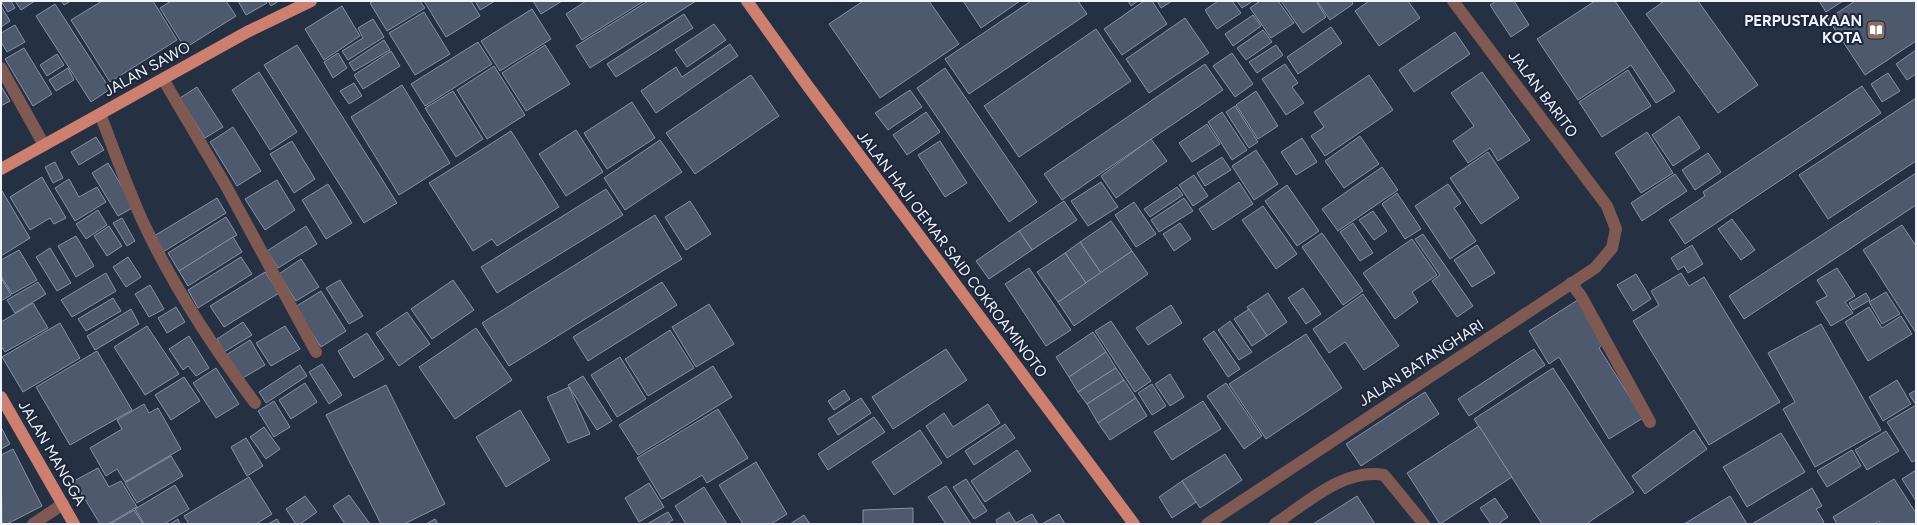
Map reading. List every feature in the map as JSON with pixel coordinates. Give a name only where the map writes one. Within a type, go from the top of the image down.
[{"type":"main road","name":"JALAN SAWO","points":[[1,169],[247,32],[311,1]]},
{"type":"main road","name":"JALAN HAJI OEMAR SAID COKROAMINOTO","points":[[747,1],[807,85],[1134,524]]},
{"type":"main road","name":"JALAN MANGGA","points":[[1,397],[74,524]]},
{"type":"street","name":"JALAN BARITO","points":[[1453,1],[1607,206]]},
{"type":"street","points":[[1,68],[44,145]]},
{"type":"street","points":[[163,79],[229,193],[316,352]]},
{"type":"street","points":[[100,114],[143,222],[174,281],[220,357],[255,403]]},
{"type":"street","name":"JALAN BATANGHARI","points":[[1207,524],[1595,268],[1612,248],[1616,229],[1607,206]]},
{"type":"street","points":[[1571,283],[1581,296],[1650,422]]},
{"type":"street","points":[[1275,524],[1339,481],[1370,472],[1384,475],[1424,524]]},
{"type":"street","points":[[33,524],[62,504]]},
{"type":"building","points":[[1,1],[11,1],[15,8],[8,12]]},
{"type":"building","points":[[15,1],[35,1],[21,10]]},
{"type":"building","points":[[61,1],[71,1],[64,5]]},
{"type":"building","points":[[102,1],[153,1],[177,40],[110,82],[71,20]]},
{"type":"building","points":[[171,1],[226,1],[236,16],[185,48],[160,8]]},
{"type":"building","points":[[238,1],[266,1],[267,3],[246,15]]},
{"type":"building","points":[[268,1],[279,1],[271,6]]},
{"type":"building","points":[[374,1],[420,1],[425,8],[387,31],[370,3]]},
{"type":"building","points":[[424,1],[471,1],[480,16],[446,37]]},
{"type":"building","points":[[475,1],[495,1],[480,10]]},
{"type":"building","points":[[533,1],[562,1],[541,14]]},
{"type":"building","points":[[586,1],[644,1],[582,40],[566,14]]},
{"type":"building","points":[[648,1],[696,1],[590,68],[576,46]]},
{"type":"building","points":[[863,1],[929,1],[959,44],[880,98],[829,24]]},
{"type":"building","points":[[963,1],[1020,1],[981,28]]},
{"type":"building","points":[[1031,1],[1078,1],[1087,14],[969,94],[945,59]]},
{"type":"building","points":[[1128,1],[1138,1],[1131,6]]},
{"type":"building","points":[[1144,1],[1152,1],[1167,24],[1122,55],[1104,29]]},
{"type":"building","points":[[1157,1],[1172,1],[1161,8]]},
{"type":"building","points":[[1218,1],[1232,1],[1241,13],[1217,29],[1205,10]]},
{"type":"building","points":[[1237,1],[1253,1],[1242,8]]},
{"type":"building","points":[[1260,1],[1278,1],[1294,23],[1271,38],[1250,8]]},
{"type":"building","points":[[1281,1],[1316,1],[1326,17],[1303,33]]},
{"type":"building","points":[[1317,1],[1352,1],[1353,4],[1330,20]]},
{"type":"building","points":[[1369,1],[1408,1],[1420,18],[1379,46],[1355,11]]},
{"type":"building","points":[[1496,1],[1514,1],[1529,25],[1511,37],[1490,5]]},
{"type":"building","points":[[1595,1],[1615,1],[1675,91],[1656,103],[1631,65],[1578,100],[1537,39]]},
{"type":"building","points":[[1664,1],[1698,1],[1758,85],[1718,113],[1646,14]]},
{"type":"building","points":[[1819,1],[1843,1],[1826,12]]},
{"type":"building","name":"PERPUSTAKAAN KOTA","points":[[1855,1],[1916,1],[1916,41],[1865,75],[1828,19]]},
{"type":"building","points":[[55,4],[110,89],[91,102],[36,16]]},
{"type":"building","points":[[1,6],[10,21],[1,27]]},
{"type":"building","points":[[342,6],[360,36],[324,60],[305,29]]},
{"type":"building","points":[[532,9],[551,39],[500,71],[481,41]]},
{"type":"building","points":[[424,12],[450,54],[415,75],[389,33]]},
{"type":"building","points":[[684,14],[693,28],[616,77],[607,64]]},
{"type":"building","points":[[1253,15],[1261,26],[1233,46],[1225,34]]},
{"type":"building","points":[[1185,18],[1209,53],[1149,93],[1126,59]]},
{"type":"building","points":[[373,19],[384,37],[348,60],[342,51],[363,38],[358,28]]},
{"type":"building","points":[[714,24],[726,40],[687,67],[675,50]]},
{"type":"building","points":[[15,25],[25,42],[7,52],[1,42],[1,33]]},
{"type":"building","points":[[1331,27],[1342,43],[1298,74],[1287,57]]},
{"type":"building","points":[[1096,29],[1131,81],[1019,157],[984,106]]},
{"type":"building","points":[[1263,30],[1272,42],[1246,60],[1237,48]]},
{"type":"building","points":[[1455,32],[1470,54],[1414,92],[1399,70]]},
{"type":"building","points":[[384,40],[390,50],[354,71],[349,63]]},
{"type":"building","points":[[478,42],[492,64],[425,106],[411,84]]},
{"type":"building","points":[[730,44],[738,56],[656,113],[641,91],[676,67],[682,77]]},
{"type":"building","points":[[297,45],[397,203],[364,223],[264,65]]},
{"type":"building","points":[[545,45],[570,84],[526,111],[502,73]]},
{"type":"building","points":[[1276,45],[1283,55],[1257,73],[1249,62]]},
{"type":"building","points":[[24,48],[52,94],[33,106],[5,59]]},
{"type":"building","points":[[1916,50],[1916,74],[1907,80],[1896,64]]},
{"type":"building","points":[[391,51],[400,66],[363,89],[354,75]]},
{"type":"building","points":[[338,53],[347,68],[333,78],[324,62]]},
{"type":"building","points":[[1232,53],[1253,84],[1235,97],[1213,66]]},
{"type":"building","points":[[57,54],[64,65],[47,76],[40,65]]},
{"type":"building","points":[[1205,64],[1223,90],[1062,200],[1044,174]]},
{"type":"building","points":[[1285,64],[1298,83],[1292,87],[1304,103],[1286,115],[1262,79]]},
{"type":"building","points":[[494,66],[525,115],[487,139],[457,90]]},
{"type":"building","points":[[68,68],[74,80],[56,91],[49,80]]},
{"type":"building","points":[[945,68],[1037,202],[1009,222],[917,88]]},
{"type":"building","points":[[1628,70],[1651,106],[1602,137],[1579,102]]},
{"type":"building","points":[[259,72],[297,132],[270,150],[232,90]]},
{"type":"building","points":[[1482,72],[1530,140],[1498,161],[1490,148],[1468,163],[1453,141],[1474,126],[1451,93]]},
{"type":"building","points":[[1888,73],[1900,91],[1882,102],[1871,84]]},
{"type":"building","points":[[751,75],[779,116],[695,174],[666,133]]},
{"type":"building","points":[[1369,75],[1393,110],[1325,156],[1311,136],[1324,127],[1314,112]]},
{"type":"building","points":[[354,83],[362,96],[349,104],[340,91]]},
{"type":"building","points":[[402,85],[450,163],[399,195],[351,117]]},
{"type":"building","points":[[1,86],[10,101],[1,106]]},
{"type":"building","points":[[1862,86],[1881,113],[1685,244],[1669,220],[1705,196],[1703,192]]},
{"type":"building","points":[[197,87],[223,127],[205,138],[180,98]]},
{"type":"building","points":[[910,90],[922,107],[888,130],[875,113]]},
{"type":"building","points":[[453,91],[483,139],[456,157],[425,108]]},
{"type":"building","points":[[1256,91],[1278,126],[1258,139],[1236,105]]},
{"type":"building","points":[[1916,98],[1916,161],[1828,219],[1799,175]]},
{"type":"building","points":[[632,102],[655,138],[607,169],[584,133]]},
{"type":"building","points":[[1235,106],[1258,142],[1249,148],[1226,112]]},
{"type":"building","points":[[926,112],[940,132],[907,155],[893,135]]},
{"type":"building","points":[[1222,112],[1247,150],[1232,160],[1208,122]]},
{"type":"building","points":[[1679,116],[1700,148],[1673,166],[1652,135]]},
{"type":"building","points":[[1207,124],[1220,144],[1192,162],[1179,143]]},
{"type":"building","points":[[233,127],[261,171],[237,186],[210,142]]},
{"type":"building","points":[[576,130],[603,172],[566,196],[539,154]]},
{"type":"building","points":[[511,131],[559,207],[497,246],[492,239],[473,251],[429,183]]},
{"type":"building","points":[[1647,132],[1673,173],[1641,193],[1615,153]]},
{"type":"building","points":[[1360,136],[1379,164],[1344,188],[1325,161]]},
{"type":"building","points":[[96,137],[104,150],[79,165],[71,152]]},
{"type":"building","points":[[1302,138],[1317,162],[1296,175],[1281,152]]},
{"type":"building","points":[[1151,139],[1167,161],[1116,198],[1101,176]]},
{"type":"building","points":[[660,140],[682,172],[625,210],[604,178]]},
{"type":"building","points":[[292,141],[315,179],[294,193],[270,154]]},
{"type":"building","points":[[940,141],[967,183],[945,197],[918,155]]},
{"type":"building","points":[[1256,150],[1278,184],[1254,200],[1232,166]]},
{"type":"building","points":[[1488,152],[1519,198],[1481,224],[1450,178]]},
{"type":"building","points":[[1708,153],[1721,172],[1695,190],[1682,170]]},
{"type":"building","points":[[1222,157],[1231,170],[1205,186],[1197,173]]},
{"type":"building","points":[[55,162],[63,178],[53,183],[45,167]]},
{"type":"building","points":[[108,163],[134,207],[118,216],[92,173]]},
{"type":"building","points":[[1382,167],[1398,190],[1338,231],[1322,209]]},
{"type":"building","points":[[1916,173],[1916,205],[1744,319],[1729,296]]},
{"type":"building","points":[[1675,174],[1687,191],[1642,221],[1631,203]]},
{"type":"building","points":[[1194,175],[1208,196],[1193,206],[1179,185]]},
{"type":"building","points":[[42,177],[66,218],[54,224],[50,218],[30,230],[10,197]]},
{"type":"building","points":[[69,179],[79,197],[97,187],[106,202],[75,221],[55,188]]},
{"type":"building","points":[[277,180],[295,210],[265,230],[245,199]]},
{"type":"building","points":[[1101,182],[1118,207],[1088,226],[1071,201]]},
{"type":"building","points":[[1239,182],[1253,204],[1213,230],[1199,209]]},
{"type":"building","points":[[328,184],[352,223],[326,239],[302,200]]},
{"type":"building","points":[[1448,184],[1461,203],[1454,208],[1476,241],[1450,259],[1415,206]]},
{"type":"building","points":[[1287,185],[1319,231],[1297,246],[1265,201]]},
{"type":"building","points":[[1177,187],[1183,195],[1150,217],[1144,209]]},
{"type":"building","points":[[606,189],[623,215],[497,293],[481,267]]},
{"type":"building","points":[[2,191],[30,238],[1,256],[1,192]]},
{"type":"building","points":[[1397,193],[1421,229],[1405,239],[1382,204]]},
{"type":"building","points":[[217,198],[226,213],[163,252],[154,236]]},
{"type":"building","points":[[1184,198],[1193,211],[1159,232],[1151,220]]},
{"type":"building","points":[[690,201],[711,234],[686,250],[665,217]]},
{"type":"building","points":[[1064,201],[1077,220],[1032,250],[1019,231]]},
{"type":"building","points":[[1134,202],[1156,234],[1136,247],[1115,215]]},
{"type":"building","points":[[1263,206],[1297,254],[1276,269],[1242,220]]},
{"type":"building","points":[[98,210],[107,225],[86,239],[76,224]]},
{"type":"building","points":[[1373,211],[1387,231],[1374,240],[1359,220]]},
{"type":"building","points":[[655,215],[682,259],[509,366],[482,323]]},
{"type":"building","points":[[226,217],[237,235],[179,271],[168,253]]},
{"type":"building","points":[[122,218],[135,241],[127,246],[113,223]]},
{"type":"building","points":[[1732,219],[1755,250],[1741,260],[1718,229]]},
{"type":"building","points":[[1111,221],[1132,251],[1101,273],[1080,242]]},
{"type":"building","points":[[1180,223],[1191,239],[1174,251],[1163,234]]},
{"type":"building","points":[[1353,223],[1373,253],[1360,261],[1340,232]]},
{"type":"building","points":[[1902,225],[1916,246],[1916,333],[1863,250]]},
{"type":"building","points":[[109,226],[122,246],[107,256],[94,236]]},
{"type":"building","points":[[306,226],[317,244],[278,268],[267,251]]},
{"type":"building","points":[[1019,231],[1032,250],[989,279],[976,261]]},
{"type":"building","points":[[1322,233],[1363,291],[1343,305],[1302,247]]},
{"type":"building","points":[[1423,234],[1473,306],[1457,317],[1432,281],[1440,275],[1415,239]]},
{"type":"building","points":[[76,236],[94,266],[76,277],[58,246]]},
{"type":"building","points":[[233,237],[242,252],[188,286],[179,271]]},
{"type":"building","points":[[1412,239],[1437,275],[1412,292],[1418,302],[1395,319],[1363,273]]},
{"type":"building","points":[[1080,242],[1101,273],[1086,283],[1065,253]]},
{"type":"building","points":[[1477,245],[1495,273],[1472,287],[1454,260]]},
{"type":"building","points":[[1692,245],[1703,264],[1688,273],[1684,266],[1678,270],[1671,258]]},
{"type":"building","points":[[50,248],[71,283],[57,291],[36,257]]},
{"type":"building","points":[[19,250],[37,280],[12,294],[1,276],[1,260]]},
{"type":"building","points":[[1132,251],[1148,274],[1074,326],[1058,302]]},
{"type":"building","points":[[1065,253],[1086,283],[1058,302],[1037,272]]},
{"type":"building","points":[[128,257],[141,277],[126,287],[113,267]]},
{"type":"building","points":[[241,257],[252,274],[198,308],[188,290]]},
{"type":"building","points":[[301,259],[319,287],[296,301],[279,274]]},
{"type":"building","points":[[1029,268],[1071,330],[1046,346],[1005,284]]},
{"type":"building","points":[[1837,268],[1855,296],[1845,302],[1853,313],[1831,326],[1816,302],[1827,296],[1817,280]]},
{"type":"building","points":[[265,272],[279,293],[224,327],[210,306]]},
{"type":"building","points":[[106,273],[116,291],[72,317],[61,300]]},
{"type":"building","points":[[1681,273],[1689,286],[1704,277],[1780,402],[1709,445],[1633,321],[1659,305],[1651,291]]},
{"type":"building","points":[[1636,274],[1651,299],[1633,311],[1617,285]]},
{"type":"building","points":[[1,278],[11,295],[1,301]]},
{"type":"building","points":[[340,280],[363,316],[349,324],[326,288]]},
{"type":"building","points":[[453,280],[474,310],[432,339],[411,309]]},
{"type":"building","points":[[38,282],[46,294],[15,313],[7,300]]},
{"type":"building","points":[[662,282],[677,305],[588,361],[573,337]]},
{"type":"building","points":[[150,285],[164,309],[149,317],[135,294]]},
{"type":"building","points":[[1303,288],[1321,314],[1306,324],[1288,298]]},
{"type":"building","points":[[321,291],[346,331],[321,347],[295,307]]},
{"type":"building","points":[[1886,292],[1900,314],[1882,324],[1869,302]]},
{"type":"building","points":[[1268,293],[1287,322],[1267,336],[1247,307]]},
{"type":"building","points":[[1866,293],[1870,300],[1853,310],[1849,303]]},
{"type":"building","points":[[1363,294],[1399,346],[1364,370],[1345,342],[1329,353],[1313,329]]},
{"type":"building","points":[[113,298],[121,311],[86,331],[78,319]]},
{"type":"building","points":[[1581,298],[1604,343],[1599,348],[1643,418],[1609,439],[1559,357],[1549,364],[1529,331]]},
{"type":"building","points":[[33,303],[48,328],[5,352],[1,346],[1,322]]},
{"type":"building","points":[[709,304],[734,344],[696,367],[672,327]]},
{"type":"building","points":[[1171,305],[1182,323],[1148,345],[1136,328]]},
{"type":"building","points":[[176,307],[185,322],[167,333],[158,318]]},
{"type":"building","points":[[1869,307],[1882,328],[1901,316],[1912,334],[1868,361],[1845,322]]},
{"type":"building","points":[[131,309],[139,324],[95,350],[87,336]]},
{"type":"building","points":[[1249,309],[1267,336],[1252,346],[1234,319]]},
{"type":"building","points":[[407,312],[430,344],[399,366],[376,333]]},
{"type":"building","points":[[1111,321],[1151,381],[1135,392],[1095,331]]},
{"type":"building","points":[[1230,321],[1252,352],[1239,360],[1218,330]]},
{"type":"building","points":[[243,322],[252,335],[224,352],[217,339]]},
{"type":"building","points":[[60,323],[80,358],[23,392],[2,357]]},
{"type":"building","points":[[1821,324],[1881,430],[1815,467],[1783,409],[1795,402],[1768,353]]},
{"type":"building","points":[[147,326],[179,374],[145,395],[114,347]]},
{"type":"building","points":[[285,326],[300,349],[271,366],[256,343]]},
{"type":"building","points":[[476,328],[512,380],[455,419],[419,367]]},
{"type":"building","points":[[670,330],[694,368],[648,396],[625,359]]},
{"type":"building","points":[[1214,331],[1240,369],[1228,377],[1203,339]]},
{"type":"building","points":[[1093,332],[1106,352],[1069,377],[1056,357]]},
{"type":"building","points":[[367,333],[384,359],[354,378],[338,351]]},
{"type":"building","points":[[1306,334],[1342,388],[1266,439],[1229,384]]},
{"type":"building","points":[[189,336],[209,368],[196,376],[188,366],[183,370],[169,349]]},
{"type":"building","points":[[250,340],[265,365],[241,379],[226,355]]},
{"type":"building","points":[[946,349],[967,380],[893,429],[872,397]]},
{"type":"building","points":[[1534,349],[1545,365],[1469,416],[1458,399]]},
{"type":"building","points":[[97,351],[132,410],[70,445],[36,387]]},
{"type":"building","points":[[1106,352],[1116,368],[1078,392],[1069,377]]},
{"type":"building","points":[[620,357],[646,399],[617,417],[591,375]]},
{"type":"building","points":[[322,364],[342,395],[329,404],[309,372]]},
{"type":"building","points":[[300,365],[307,376],[266,403],[259,392]]},
{"type":"building","points":[[713,366],[732,397],[638,455],[619,425]]},
{"type":"building","points":[[216,368],[239,404],[216,418],[193,383]]},
{"type":"building","points":[[1116,368],[1124,380],[1087,404],[1078,392]]},
{"type":"building","points":[[1553,368],[1634,492],[1586,524],[1542,524],[1474,419]]},
{"type":"building","points":[[1170,374],[1184,397],[1170,406],[1155,384]]},
{"type":"building","points":[[583,376],[612,421],[597,430],[568,385]]},
{"type":"building","points":[[184,377],[200,401],[171,420],[155,395]]},
{"type":"building","points":[[1124,380],[1136,398],[1098,423],[1087,404]]},
{"type":"building","points":[[1897,380],[1911,404],[1883,421],[1869,397]]},
{"type":"building","points":[[305,383],[317,402],[291,419],[279,400]]},
{"type":"building","points":[[1226,383],[1262,436],[1244,449],[1207,396]]},
{"type":"building","points":[[1152,384],[1166,406],[1152,415],[1138,393]]},
{"type":"building","points":[[386,385],[445,504],[404,524],[381,524],[326,415]]},
{"type":"building","points":[[569,387],[590,434],[568,443],[547,397]]},
{"type":"building","points":[[844,390],[850,399],[834,410],[828,401]]},
{"type":"building","points":[[1916,390],[1916,405],[1909,394]]},
{"type":"building","points":[[1425,392],[1439,414],[1361,466],[1346,444]]},
{"type":"building","points":[[861,398],[871,413],[838,435],[828,419]]},
{"type":"building","points":[[1136,398],[1147,416],[1110,440],[1098,423]]},
{"type":"building","points":[[274,401],[290,427],[274,437],[258,411]]},
{"type":"building","points":[[1203,401],[1221,429],[1172,460],[1154,432]]},
{"type":"building","points":[[144,404],[149,413],[158,408],[181,449],[125,482],[117,469],[106,476],[90,448],[122,429],[117,420]]},
{"type":"building","points":[[988,404],[1000,423],[947,458],[926,426],[944,413],[953,427]]},
{"type":"building","points":[[1916,405],[1916,460],[1912,462],[1887,422]]},
{"type":"building","points":[[718,409],[748,458],[707,483],[702,475],[662,499],[637,458]]},
{"type":"building","points":[[520,410],[550,460],[506,487],[476,437]]},
{"type":"building","points":[[874,417],[885,432],[828,470],[818,454]]},
{"type":"building","points":[[1005,424],[1015,438],[974,465],[965,451]]},
{"type":"building","points":[[1479,426],[1512,477],[1440,524],[1407,473]]},
{"type":"building","points":[[1,427],[10,444],[1,449]]},
{"type":"building","points":[[264,427],[280,449],[266,459],[250,437]]},
{"type":"building","points":[[920,430],[942,463],[894,495],[872,462]]},
{"type":"building","points":[[1694,430],[1707,449],[1645,494],[1632,476]]},
{"type":"building","points":[[1886,431],[1899,451],[1867,470],[1855,450]]},
{"type":"building","points":[[1781,433],[1805,472],[1747,507],[1723,467]]},
{"type":"building","points":[[246,438],[263,466],[247,476],[231,447]]},
{"type":"building","points":[[13,449],[42,506],[7,524],[2,524],[1,455]]},
{"type":"building","points":[[1017,450],[1031,471],[985,502],[971,481]]},
{"type":"building","points":[[1852,450],[1861,466],[1827,487],[1817,471]]},
{"type":"building","points":[[1225,454],[1242,480],[1200,508],[1182,481]]},
{"type":"building","points":[[171,456],[183,476],[137,503],[125,483]]},
{"type":"building","points":[[756,462],[787,514],[771,524],[743,524],[719,485]]},
{"type":"building","points":[[98,468],[109,487],[121,481],[137,507],[108,524],[100,524],[74,481]]},
{"type":"building","points":[[1916,470],[1916,501],[1902,479]]},
{"type":"building","points":[[249,477],[272,514],[256,524],[189,524],[184,516]]},
{"type":"building","points":[[966,479],[987,511],[974,519],[953,487]]},
{"type":"building","points":[[1894,479],[1916,513],[1916,524],[1881,524],[1879,521],[1874,524],[1837,524],[1833,517]]},
{"type":"building","points":[[1182,481],[1196,502],[1172,518],[1159,497]]},
{"type":"building","points":[[649,483],[664,507],[639,522],[625,498]]},
{"type":"building","points":[[175,485],[189,509],[164,524],[144,524],[135,509]]},
{"type":"building","points":[[946,486],[971,524],[946,524],[928,497]]},
{"type":"building","points":[[704,487],[727,524],[686,524],[675,506]]},
{"type":"building","points":[[1812,488],[1822,506],[1816,509],[1824,522],[1821,524],[1752,524]]},
{"type":"building","points":[[349,495],[370,524],[345,524],[333,506]]},
{"type":"building","points":[[305,496],[317,512],[300,524],[296,524],[286,509]]},
{"type":"building","points":[[1357,496],[1375,524],[1313,524]]},
{"type":"building","points":[[1730,496],[1747,524],[1684,524]]},
{"type":"building","points":[[1495,498],[1508,517],[1498,524],[1491,524],[1480,508]]},
{"type":"building","points":[[913,508],[913,524],[863,524],[863,510]]},
{"type":"building","points":[[134,510],[143,524],[110,524]]},
{"type":"building","points":[[668,512],[673,520],[665,524],[647,524]]},
{"type":"building","points":[[1009,512],[1016,523],[1032,514],[1038,524],[998,524],[996,520]]},
{"type":"building","points":[[1059,514],[1065,524],[1042,524]]},
{"type":"building","points":[[804,515],[810,524],[790,524]]},
{"type":"building","points":[[178,519],[180,524],[170,524]]},
{"type":"building","points":[[277,519],[280,524],[268,524]]},
{"type":"building","points":[[435,519],[438,524],[426,524]]},
{"type":"place","name":"PERPUSTAKAAN KOTA","points":[[1876,30]]}]
